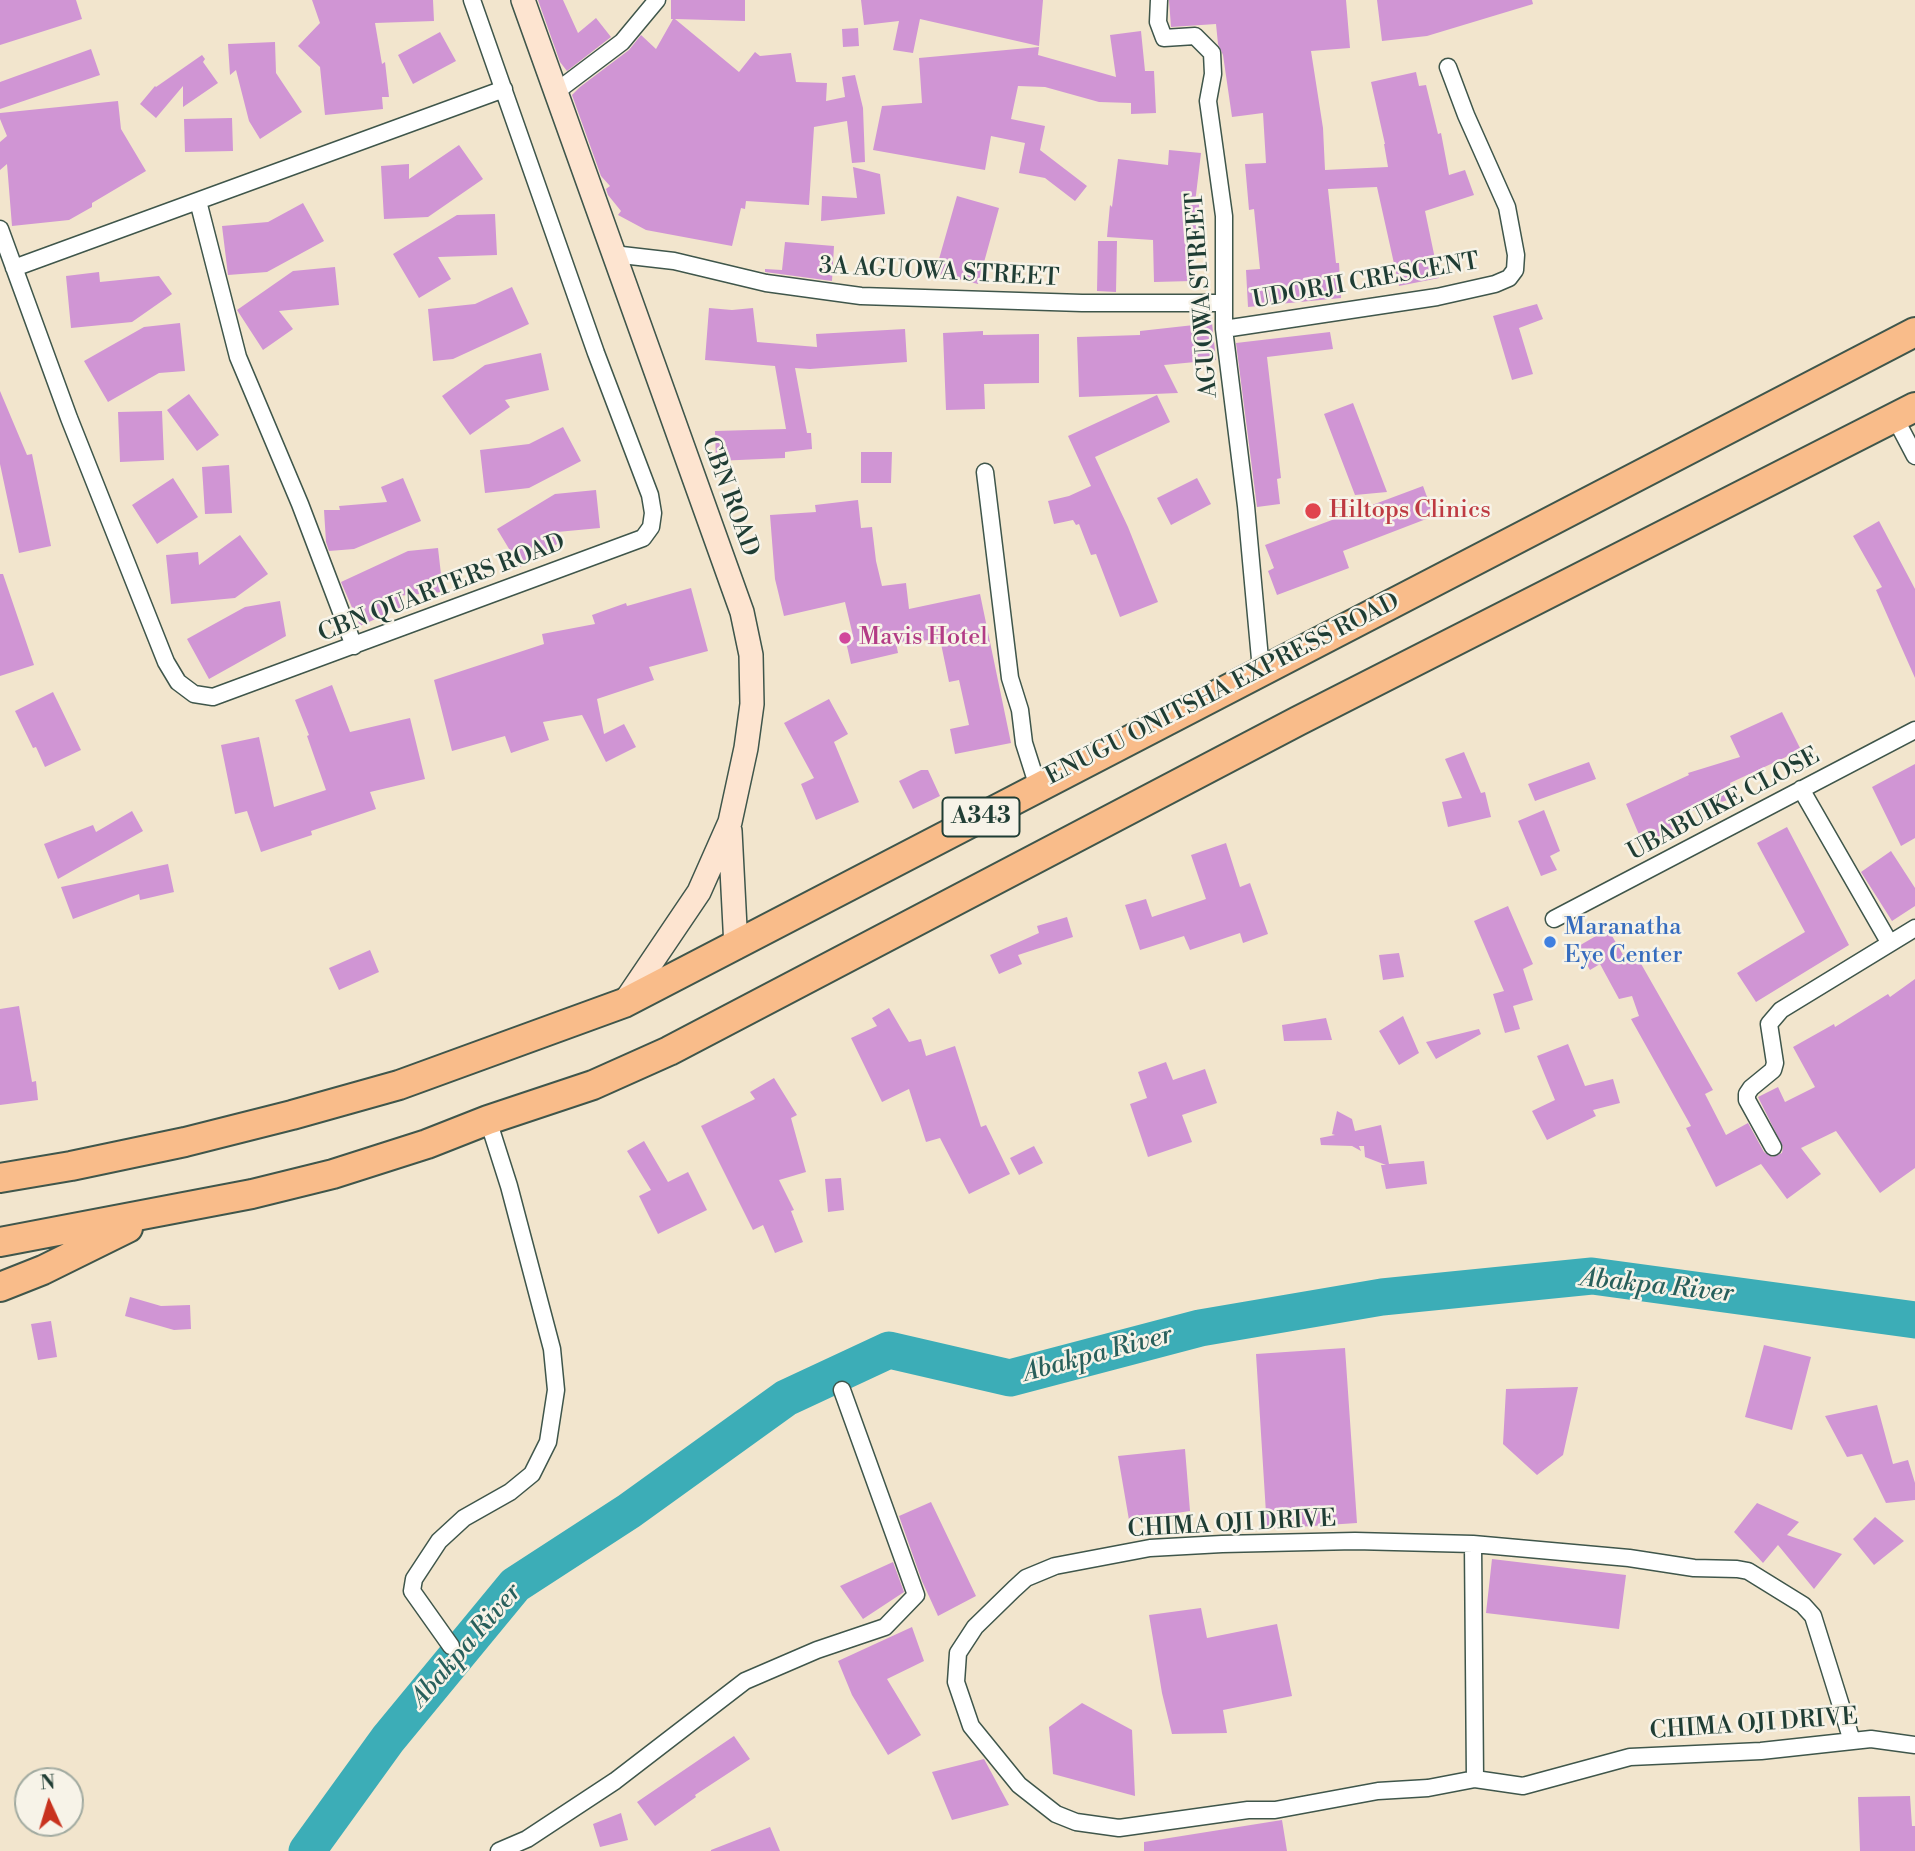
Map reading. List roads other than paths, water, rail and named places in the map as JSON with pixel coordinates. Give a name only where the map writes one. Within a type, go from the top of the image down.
[{"type":"highway","name":"ENUGU ONITSHA EXPRESS ROAD","points":[[0,1178],[185,1142],[400,1085],[624,1003],[1915,332]]},
{"type":"highway","name":"A343","points":[[0,1242],[159,1213],[333,1174],[593,1085],[669,1051],[1298,720],[1905,413]]},
{"type":"highway","points":[[0,1165],[71,1166]]},
{"type":"highway","points":[[0,1287],[43,1270],[159,1213]]},
{"type":"main road","name":"CBN ROAD","points":[[523,0],[742,612],[751,655],[752,704],[746,748],[730,822],[699,892],[624,1003]]},
{"type":"main road","points":[[730,822],[736,947]]},
{"type":"street","name":"CBN QUARTERS ROAD","points":[[0,229],[69,418],[166,662],[178,682],[194,694],[214,697],[643,538],[651,527],[653,513],[650,495],[596,353],[472,0]]},
{"type":"street","points":[[557,91],[622,42],[657,0]]},
{"type":"street","name":"AGUOWA STREET","points":[[1160,0],[1158,22],[1164,38],[1195,36],[1212,53],[1213,74],[1208,100],[1224,216],[1224,329],[1246,506],[1262,670]]},
{"type":"street","name":"UDORJI CRESCENT","points":[[1224,329],[1437,297],[1509,278],[1515,270],[1516,255],[1507,207],[1466,115],[1448,66]]},
{"type":"street","points":[[14,268],[503,89]]},
{"type":"street","points":[[198,201],[238,357],[300,504],[354,646]]},
{"type":"street","name":"3A AGUOWA STREET","points":[[614,254],[674,261],[766,283],[861,296],[1082,303],[1223,303]]},
{"type":"street","points":[[1905,413],[1915,456]]},
{"type":"street","points":[[985,472],[1010,678],[1020,710],[1024,743],[1038,787]]},
{"type":"street","name":"UBABUIKE CLOSE","points":[[1555,919],[1915,730]]},
{"type":"street","points":[[1801,789],[1889,942]]},
{"type":"street","points":[[1773,1146],[1747,1100],[1751,1087],[1773,1070],[1775,1063],[1769,1024],[1781,1010],[1915,928]]},
{"type":"street","points":[[451,1646],[412,1591],[414,1578],[439,1541],[464,1518],[510,1492],[532,1474],[548,1442],[556,1390],[552,1349],[542,1309],[488,1120]]},
{"type":"street","points":[[499,1851],[527,1839],[615,1781],[745,1681],[817,1650],[885,1627],[916,1595],[842,1390]]},
{"type":"street","name":"CHIMA OJI DRIVE","points":[[1852,1741],[1813,1616],[1803,1605],[1748,1571],[1694,1568],[1629,1558],[1473,1544],[1355,1541],[1150,1548],[1055,1566],[1026,1578],[975,1627],[958,1653],[956,1682],[971,1726],[1019,1785],[1056,1814],[1076,1822],[1119,1828],[1248,1810],[1275,1810],[1378,1791],[1428,1788],[1475,1779],[1523,1786],[1630,1757],[1732,1753],[1852,1741],[1895,1741],[1915,1745]]},
{"type":"street","points":[[1473,1544],[1475,1779]]},
{"type":"waterway","name":"Abakpa River","points":[[307,1851],[388,1739],[515,1585],[629,1511],[786,1398],[889,1350],[1010,1378],[1200,1328],[1382,1297],[1592,1276],[1915,1320]]},
{"type":"place","name":"Hiltops Clinics","points":[[1313,511]]},
{"type":"place","name":"Mavis Hotel","points":[[845,638]]},
{"type":"place","name":"Maranatha Eye Center","points":[[1550,942]]}]
